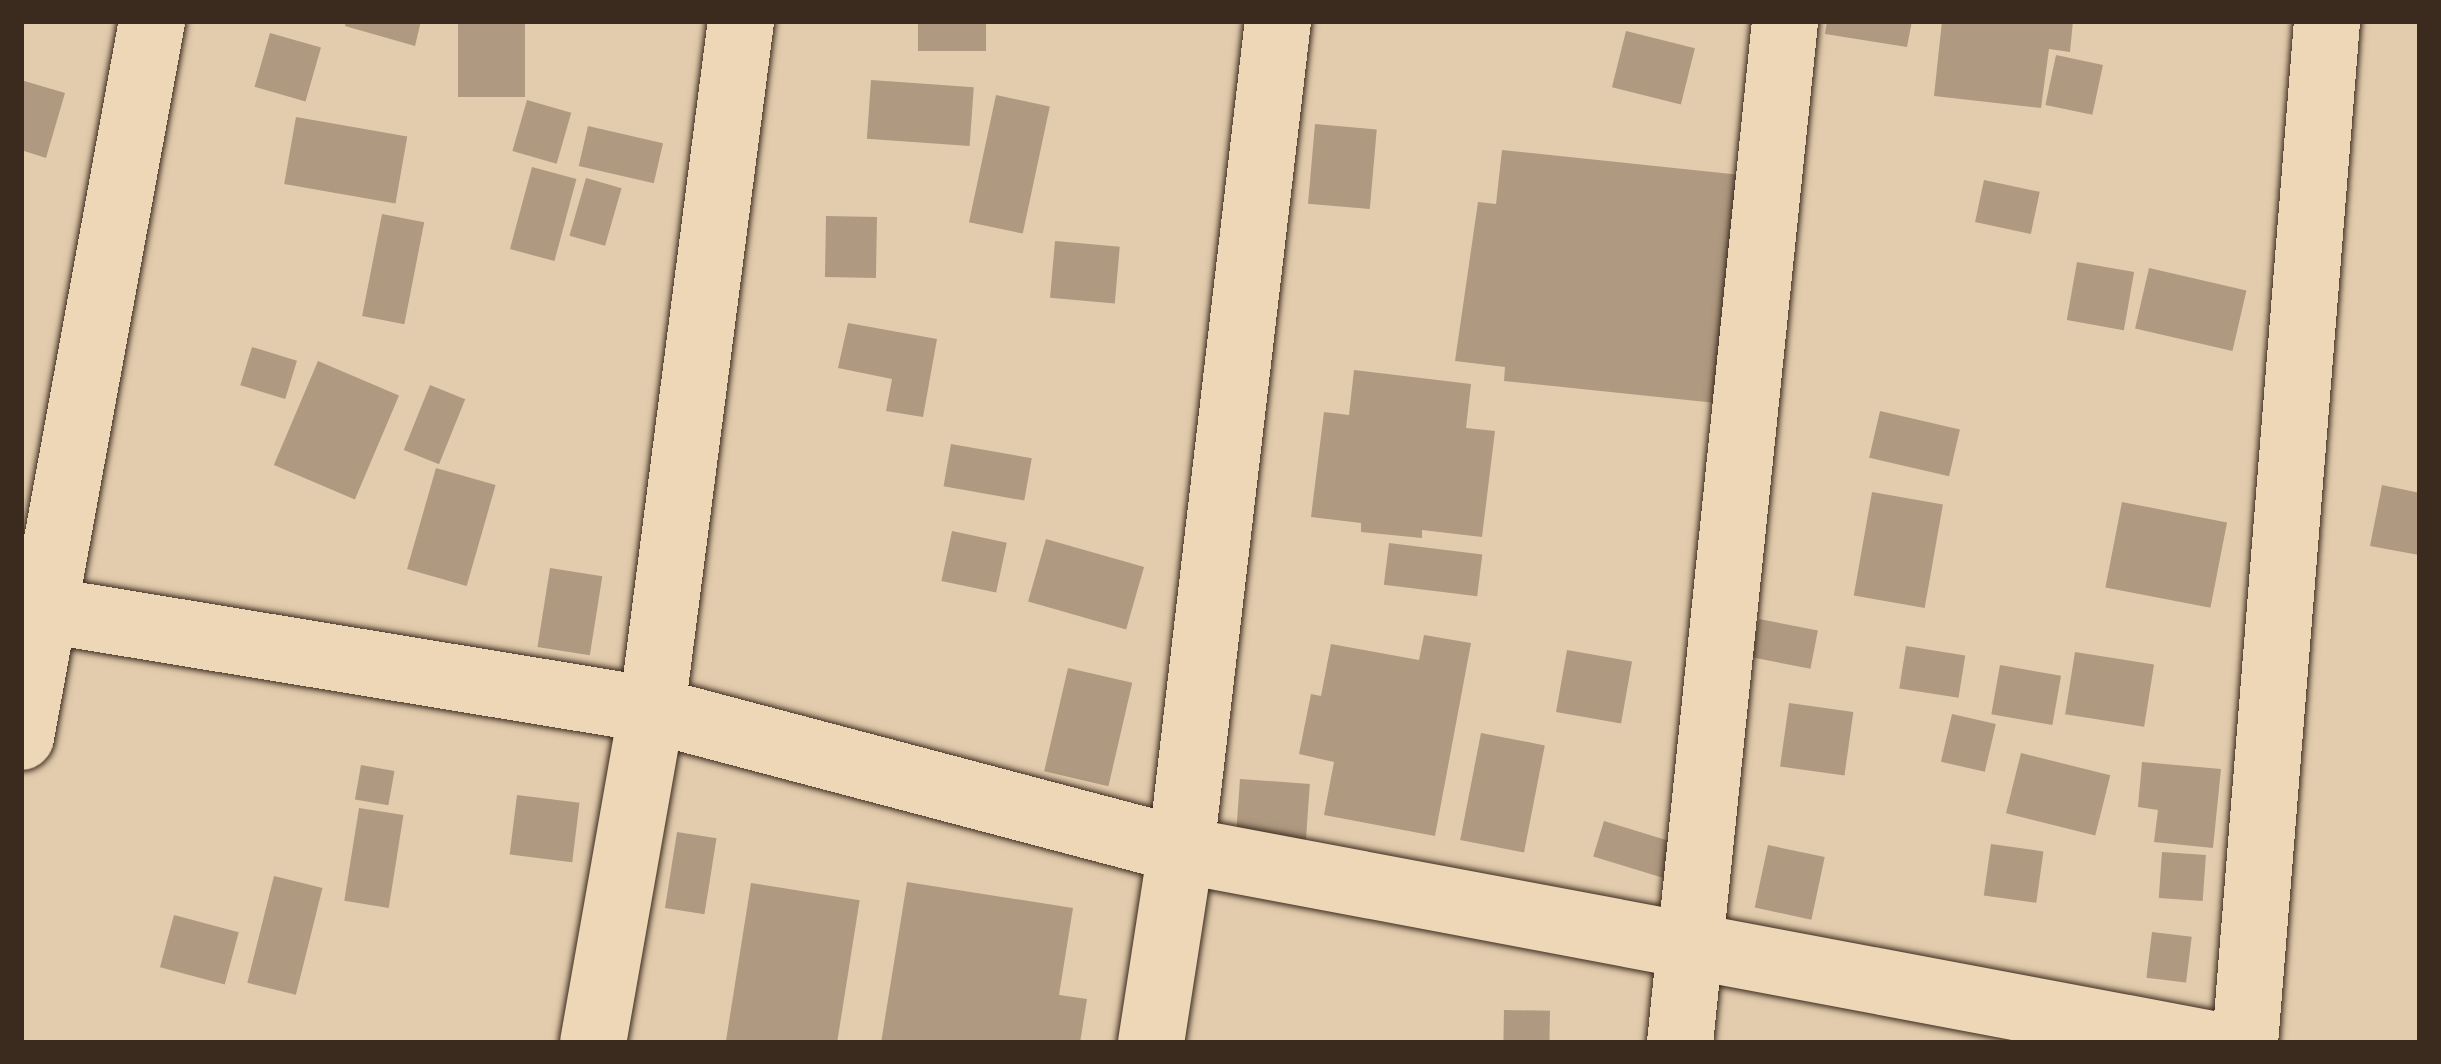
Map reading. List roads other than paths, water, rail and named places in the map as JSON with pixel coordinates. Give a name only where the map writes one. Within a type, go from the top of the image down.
[{"type":"street","points":[[21,737],[32,609],[152,21]]},
{"type":"street","points":[[592,1043],[652,710],[741,21]]},
{"type":"street","points":[[1151,1043],[1181,850],[1278,21]]},
{"type":"street","points":[[1680,1043],[1785,21]]},
{"type":"street","points":[[2245,1043],[2327,21]]},
{"type":"street","points":[[32,609],[652,710],[1181,850],[1690,950],[2206,1043]]}]
